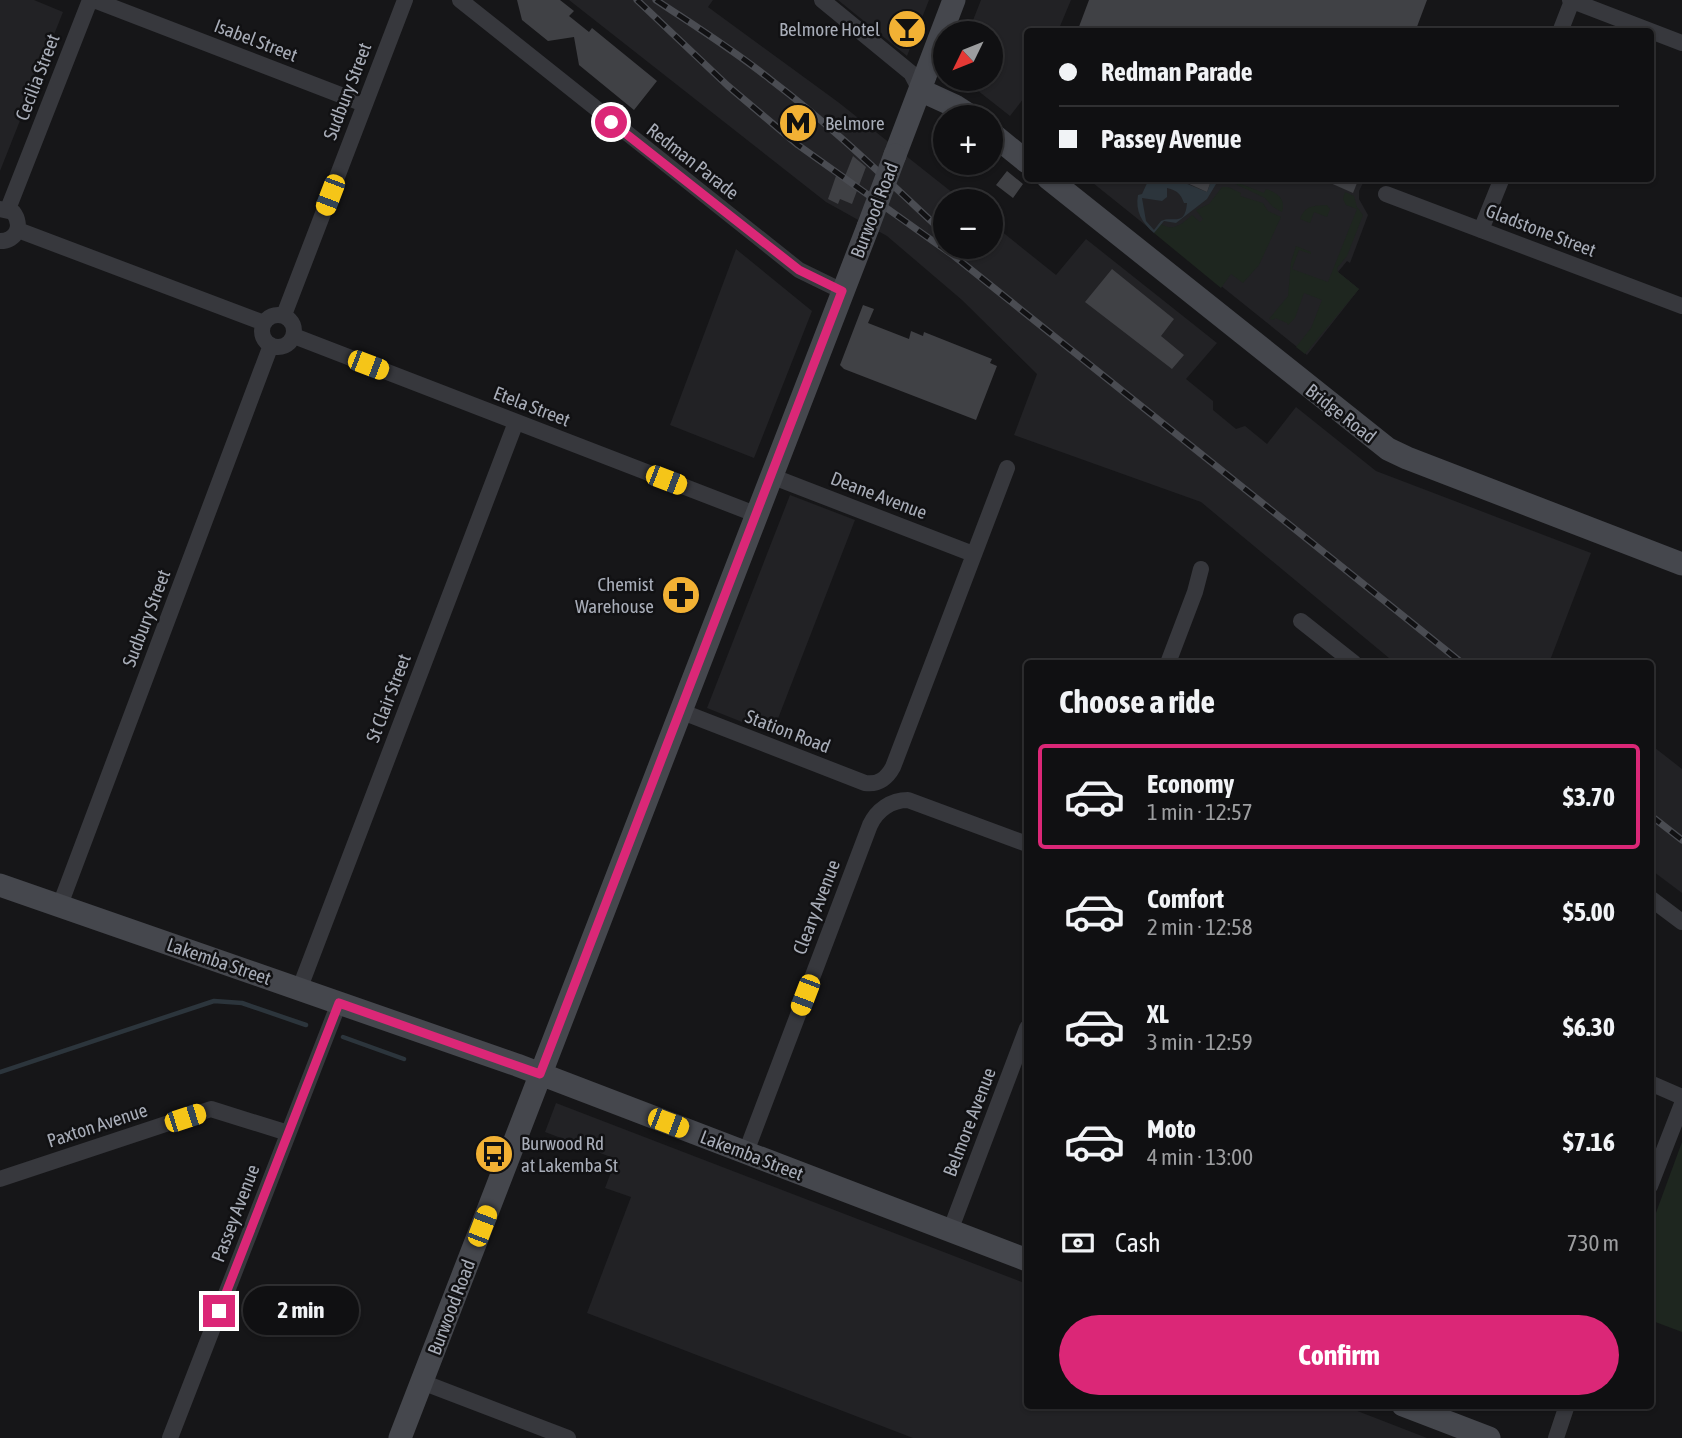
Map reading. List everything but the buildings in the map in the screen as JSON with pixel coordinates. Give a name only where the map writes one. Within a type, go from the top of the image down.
[{"type":"main road","name":"Burwood Road","points":[[400,1438],[954,0]]},
{"type":"main road","points":[[920,90],[953,105]]},
{"type":"main road","points":[[1003,142],[1024,159]]},
{"type":"main road","name":"Bridge Road","points":[[1053,182],[1388,449],[1682,564]]},
{"type":"main road","name":"Lakemba Street","points":[[0,885],[540,1074],[1024,1259]]},
{"type":"main road","points":[[1413,1409],[1489,1438]]},
{"type":"street","name":"Isabel Street","points":[[92,0],[365,104]]},
{"type":"street","name":"Cecilia Street","points":[[4,209],[92,0]]},
{"type":"street","name":"Sudbury Street","points":[[284,315],[405,0]]},
{"type":"street","name":"Redman Parade","points":[[460,0],[671,171],[799,270],[842,291]]},
{"type":"street","points":[[822,0],[911,73],[920,90]]},
{"type":"street","points":[[1561,28],[1571,1],[1642,28]]},
{"type":"street","points":[[1654,32],[1682,43]]},
{"type":"street","points":[[1481,230],[1500,182]]},
{"type":"street","name":"Gladstone Street","points":[[1386,194],[1682,306]]},
{"type":"street","points":[[0,241],[11,239],[18,230],[18,220],[4,209]]},
{"type":"street","points":[[18,230],[264,323]]},
{"type":"street","points":[[284,315],[292,321],[294,336],[282,347],[271,345],[262,333],[264,323],[270,316],[284,315]]},
{"type":"street","name":"Etela Street","points":[[294,336],[755,514]]},
{"type":"street","name":"Sudbury Street","points":[[60,905],[271,345]]},
{"type":"street","name":"St Clair Street","points":[[299,990],[516,422]]},
{"type":"street","points":[[973,554],[1007,468]]},
{"type":"street","name":"Deane Avenue","points":[[771,475],[973,554]]},
{"type":"street","name":"Station Road","points":[[680,711],[865,783],[881,781],[892,767],[973,554]]},
{"type":"street","points":[[1169,660],[1201,569]]},
{"type":"street","points":[[1301,621],[1350,660]]},
{"type":"street","name":"Cleary Avenue","points":[[746,1152],[870,825],[877,814],[892,803],[902,800],[916,802],[1024,843]]},
{"type":"street","points":[[1654,901],[1682,922]]},
{"type":"street","name":"Passey Avenue","points":[[170,1438],[339,1003]]},
{"type":"street","name":"Belmore Avenue","points":[[950,1231],[1024,1036]]},
{"type":"street","points":[[1654,1085],[1682,1097]]},
{"type":"street","points":[[1654,1176],[1682,1104]]},
{"type":"street","name":"Paxton Avenue","points":[[0,1179],[211,1109],[288,1133]]},
{"type":"street","points":[[422,1382],[568,1438]]},
{"type":"street","points":[[1556,1438],[1566,1409]]},
{"type":"shaded area","points":[[0,0],[34,0],[63,12],[0,171]]},
{"type":"shaded area","points":[[569,0],[713,0],[708,7],[838,102],[948,189],[933,189],[933,259],[1003,259],[1003,233],[1056,275],[1086,239],[1217,343],[1186,379],[1213,401],[1213,410],[1236,429],[1245,426],[1267,444],[1296,407],[1376,471],[1591,553],[1550,660],[1391,660],[1201,502],[1014,435],[1037,374],[962,300],[887,236],[826,202]]},
{"type":"shaded area","points":[[838,0],[929,0],[907,56]]},
{"type":"shaded area","points":[[981,0],[1071,0],[1059,28],[1024,28],[1024,98],[1010,116],[1003,110],[1003,105],[996,105],[978,91],[1003,91],[1003,21],[973,21]]},
{"type":"shaded area","points":[[1092,182],[1364,182],[1359,199],[1368,215],[1350,263],[1347,261],[1338,272],[1359,289],[1307,355]]},
{"type":"shaded area","points":[[1148,182],[1186,182],[1207,192],[1211,182],[1217,182],[1207,199],[1176,223],[1164,221],[1154,233],[1143,221],[1137,201],[1138,195],[1142,194]],"holes":[[[1167,188],[1178,193],[1184,203],[1187,203],[1184,216],[1161,221],[1154,230],[1146,221],[1142,198],[1162,201],[1167,197]]]},
{"type":"shaded area","points":[[1231,182],[1264,193],[1266,189],[1274,192],[1282,200],[1282,212],[1265,198]]},
{"type":"shaded area","points":[[1222,187],[1228,187],[1241,193],[1240,196],[1263,203],[1268,211],[1281,217],[1259,265],[1243,283],[1231,274],[1221,288],[1154,233],[1160,223],[1173,227],[1192,215],[1200,222],[1203,219],[1196,210],[1209,204]]},
{"type":"shaded area","points":[[1345,192],[1354,196],[1363,215],[1347,256],[1337,268],[1338,272],[1359,289],[1305,354],[1296,347],[1311,328],[1322,300],[1304,293],[1295,318],[1288,325],[1275,318],[1269,319],[1288,296],[1291,262],[1296,246],[1311,254],[1299,250],[1292,269],[1328,282],[1357,209],[1346,205],[1343,199]]},
{"type":"shaded area","points":[[1327,205],[1330,209],[1327,217],[1314,212],[1310,223],[1300,219],[1307,209]]},
{"type":"shaded area","points":[[736,249],[812,311],[754,458],[670,425]]},
{"type":"shaded area","points":[[790,495],[855,520],[772,734],[707,708]]},
{"type":"shaded area","points":[[1654,747],[1682,769],[1682,893],[1654,872]]},
{"type":"shaded area","points":[[556,1103],[1024,1283],[1024,1409],[1352,1409],[1427,1438],[913,1438],[587,1313],[631,1197],[605,1188],[616,1159],[545,1132]]},
{"type":"shaded area","points":[[1682,1142],[1682,1332],[1654,1322],[1654,1218]]},
{"type":"waterway","points":[[0,1072],[214,1001],[242,1003],[306,1025]]},
{"type":"waterway","points":[[343,1037],[404,1059]]},
{"type":"railway","points":[[637,0],[728,86],[798,145],[954,256],[1458,660]]},
{"type":"railway","points":[[656,0],[729,49],[794,98],[933,223]]},
{"type":"railway","points":[[1654,818],[1682,840]]},
{"type":"place","name":"Belmore Hotel","points":[[907,29]]},
{"type":"place","name":"Belmore","points":[[798,123]]},
{"type":"place","name":"Chemist Warehouse","points":[[681,595]]},
{"type":"place","name":"Burwood Rd at Lakemba St","points":[[494,1154]]},
{"type":"route","points":[[219,1311],[339,1003],[540,1074],[842,291],[807,276],[611,122]]}]
